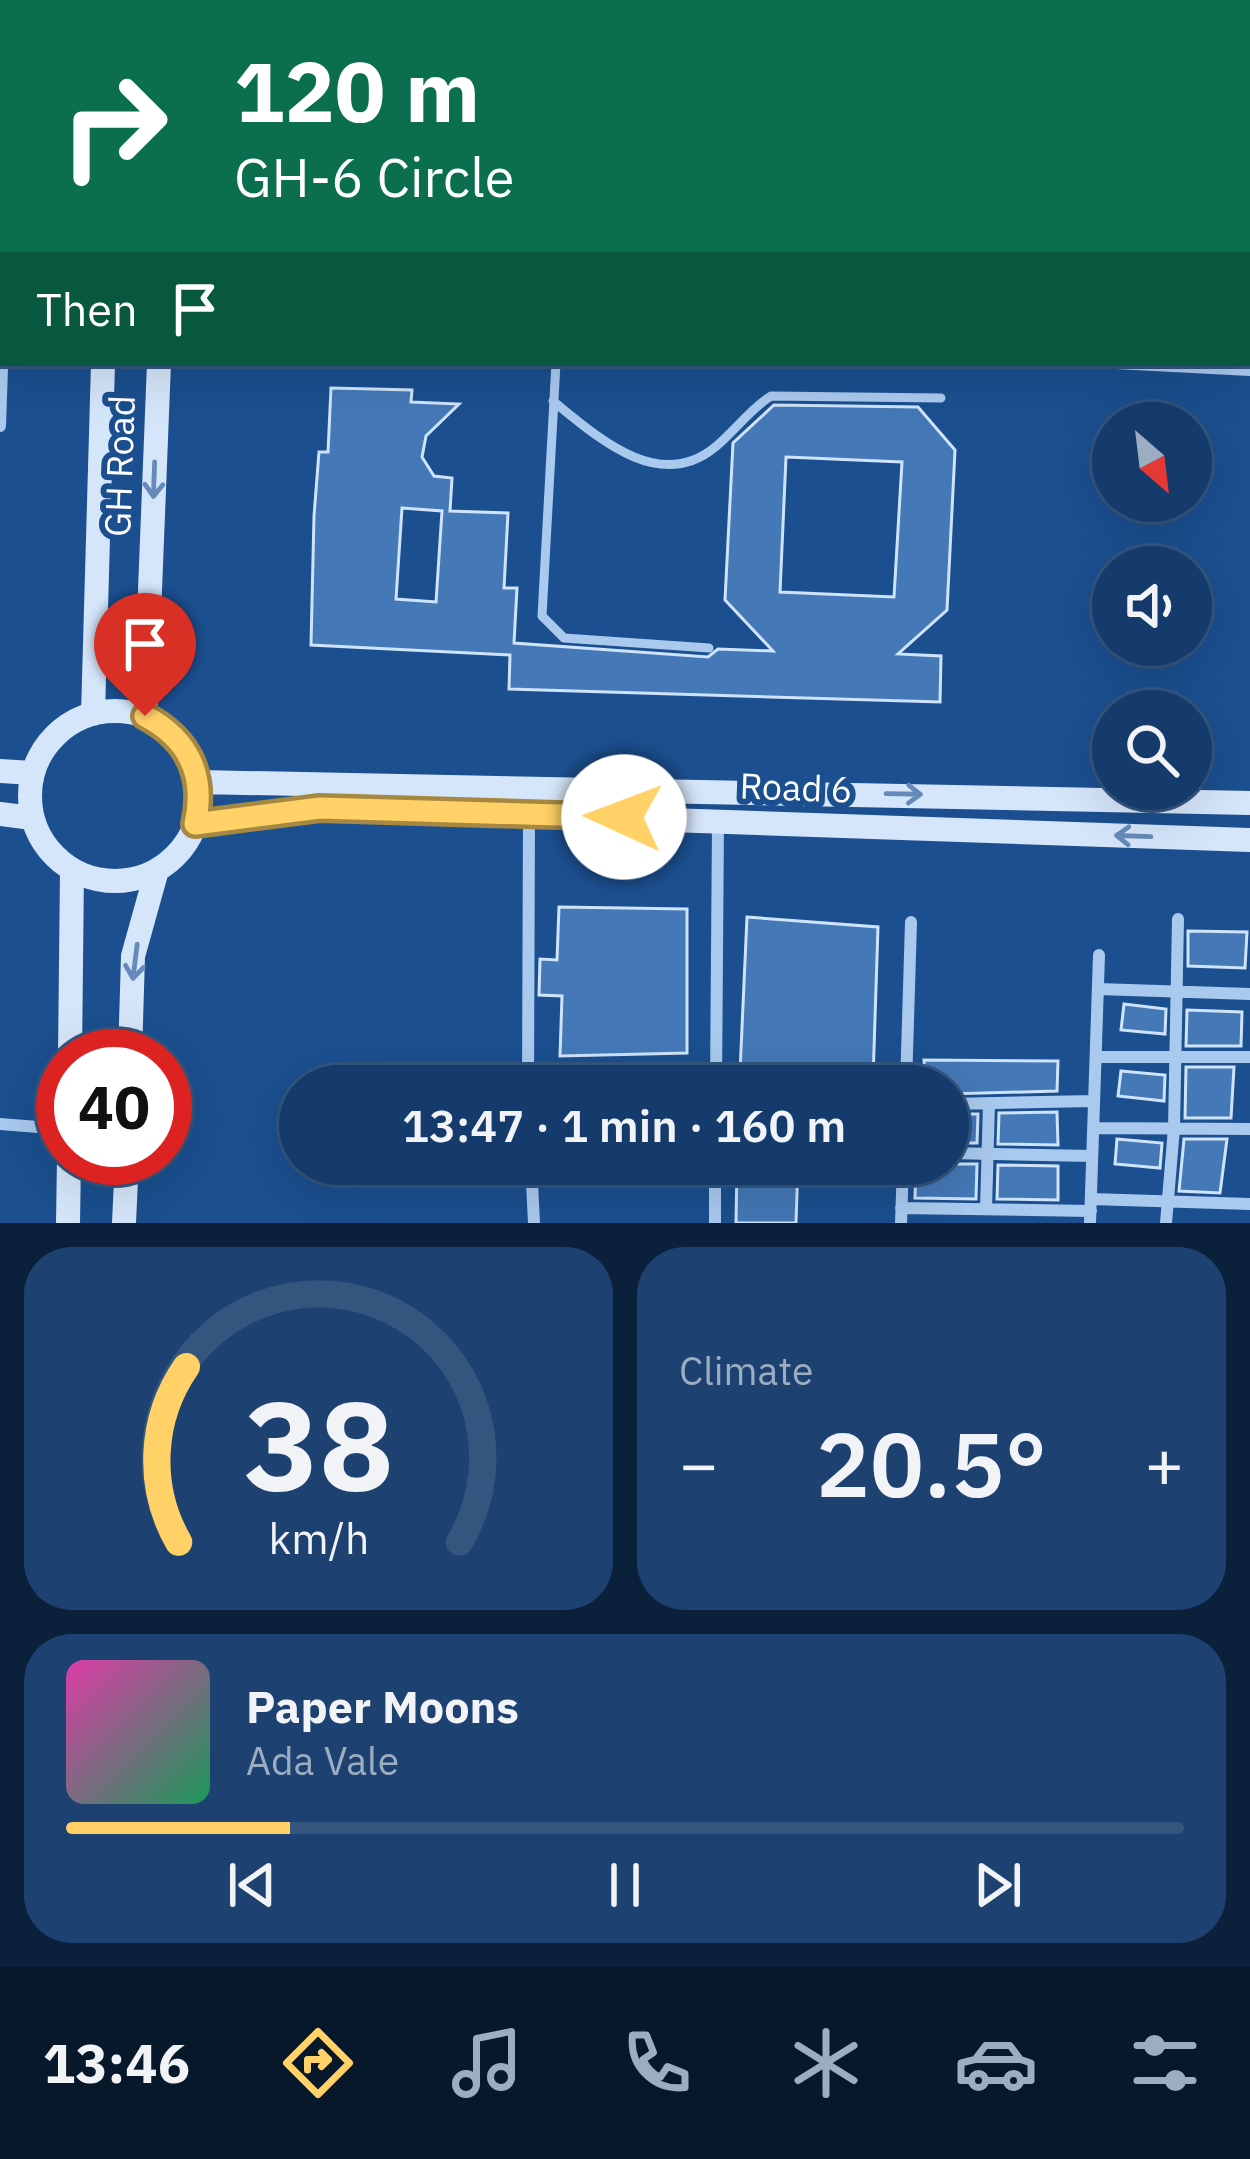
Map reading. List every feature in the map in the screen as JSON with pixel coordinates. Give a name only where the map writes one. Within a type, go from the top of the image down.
[{"type":"street","points":[[0,422],[2,366]]},
{"type":"street","name":"GH Road","points":[[93,714],[103,366]]},
{"type":"street","name":"GH Road","points":[[145,716],[159,366]]},
{"type":"street","points":[[1185,366],[1250,370]]},
{"type":"street","points":[[93,714],[145,716],[181,742],[199,782],[195,824],[186,842],[157,870],[129,880],[99,880],[72,870],[54,856],[32,818],[32,773],[45,747],[66,726],[93,714]]},
{"type":"street","points":[[0,771],[32,773]]},
{"type":"street","name":"Road 6","points":[[199,782],[1250,803]]},
{"type":"street","name":"Road 6","points":[[195,824],[320,808],[1250,839]]},
{"type":"street","points":[[0,814],[32,818]]},
{"type":"street","points":[[528,1065],[529,814]]},
{"type":"street","points":[[716,1065],[718,820]]},
{"type":"street","points":[[70,1029],[72,870]]},
{"type":"street","points":[[131,1029],[133,956],[157,870]]},
{"type":"street","points":[[1166,1223],[1174,1128],[1178,919]]},
{"type":"street","points":[[906,1065],[911,922]]},
{"type":"street","points":[[1091,1211],[1099,955]]},
{"type":"street","points":[[1098,989],[1250,994]]},
{"type":"street","points":[[1096,1057],[1250,1057]]},
{"type":"street","points":[[969,1103],[1094,1101]]},
{"type":"street","points":[[986,1209],[989,1103]]},
{"type":"street","points":[[0,1124],[36,1127]]},
{"type":"street","points":[[1093,1128],[1250,1129]]},
{"type":"street","points":[[969,1153],[1092,1156]]},
{"type":"street","points":[[68,1223],[69,1185]]},
{"type":"street","points":[[124,1223],[126,1185]]},
{"type":"street","points":[[532,1185],[534,1223]]},
{"type":"street","points":[[715,1223],[716,1185]]},
{"type":"street","points":[[902,1185],[901,1216],[986,1209],[1091,1211],[1168,1199],[1250,1204]]},
{"type":"lane","points":[[556,366],[541,601],[549,628],[564,638],[709,648]]},
{"type":"lane","points":[[553,401],[608,446],[669,465],[711,451],[771,396],[941,398]]},
{"type":"building","points":[[331,388],[412,390],[411,402],[459,404],[426,436],[422,457],[434,476],[452,478],[450,511],[508,513],[504,588],[517,588],[514,643],[708,657],[718,649],[773,651],[725,600],[733,443],[774,405],[918,407],[955,450],[947,610],[898,654],[941,656],[940,702],[509,689],[510,655],[311,645],[319,452],[328,452]],"holes":[[[786,457],[902,462],[894,597],[780,592]],[[402,508],[442,511],[436,602],[396,599]]]},
{"type":"building","points":[[559,907],[687,909],[687,1053],[560,1056],[562,996],[539,995],[540,959],[557,960]]},
{"type":"building","points":[[747,917],[878,927],[873,1065],[740,1065]]},
{"type":"building","points":[[1188,931],[1247,932],[1245,968],[1188,966]]},
{"type":"building","points":[[1124,1004],[1166,1009],[1165,1034],[1121,1030]]},
{"type":"building","points":[[1187,1010],[1242,1012],[1241,1046],[1186,1046]]},
{"type":"building","points":[[924,1060],[1058,1061],[1057,1091],[969,1093],[969,1065],[924,1065]]},
{"type":"building","points":[[1186,1067],[1234,1067],[1231,1118],[1185,1118]]},
{"type":"building","points":[[1121,1071],[1165,1075],[1164,1101],[1118,1096]]},
{"type":"building","points":[[1057,1112],[1058,1145],[998,1144],[999,1113]]},
{"type":"building","points":[[969,1114],[978,1114],[977,1143],[969,1143]]},
{"type":"building","points":[[1117,1139],[1162,1143],[1160,1168],[1115,1164]]},
{"type":"building","points":[[1184,1139],[1227,1139],[1220,1193],[1179,1191]]},
{"type":"building","points":[[969,1164],[977,1164],[976,1199],[915,1198],[915,1185],[969,1185]]},
{"type":"building","points":[[998,1165],[1058,1166],[1058,1200],[997,1199]]},
{"type":"building","points":[[737,1185],[797,1185],[796,1223],[736,1223]]},
{"type":"route","points":[[145,716],[181,742],[193,761],[200,803],[195,824],[320,808],[624,817]]}]
